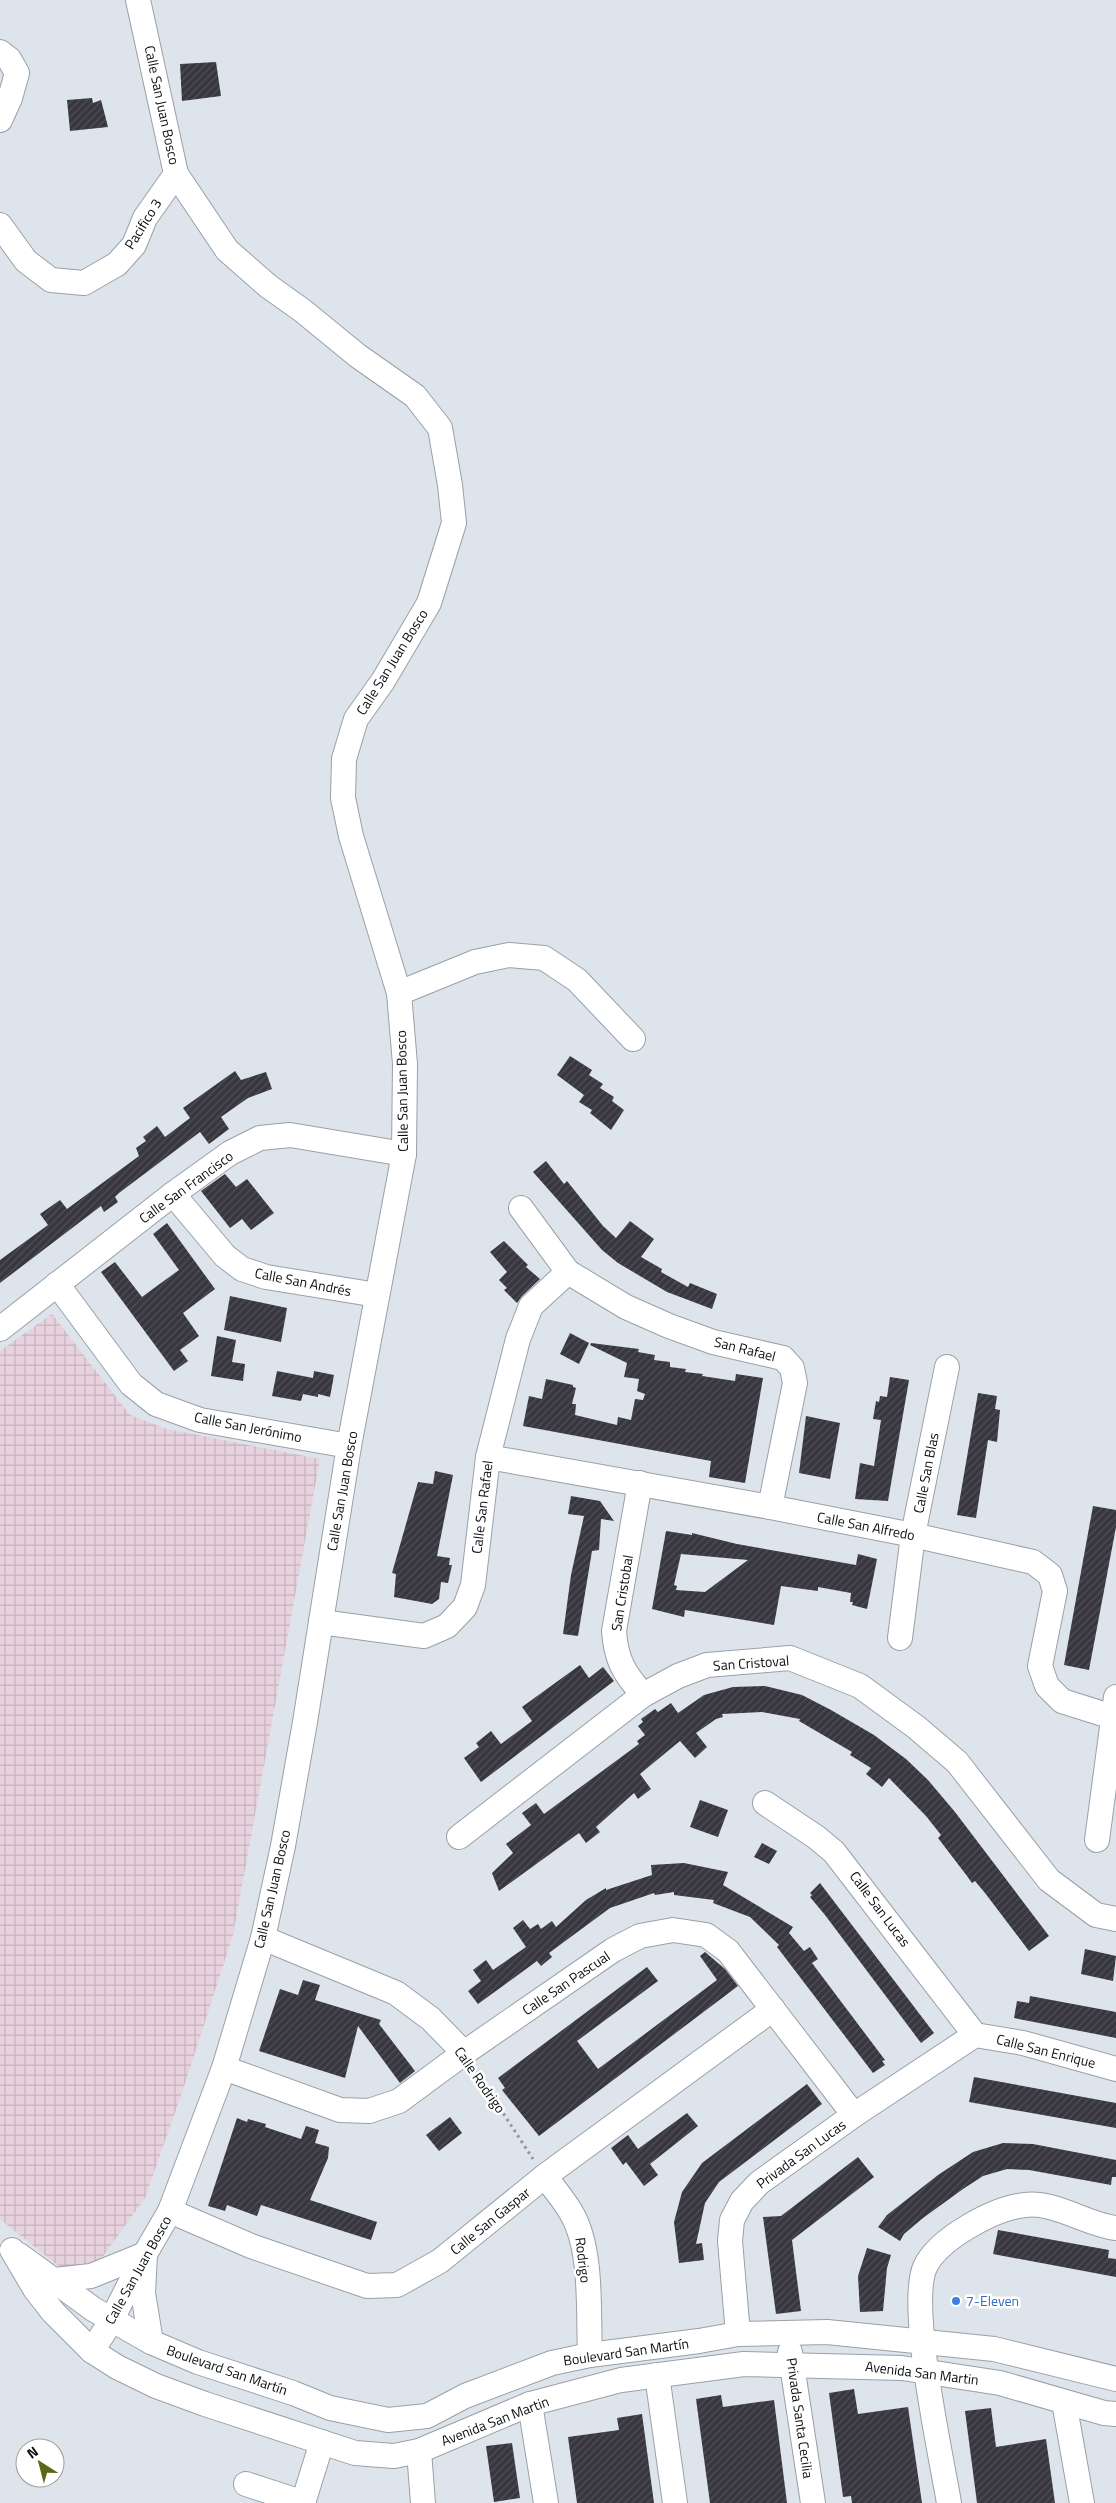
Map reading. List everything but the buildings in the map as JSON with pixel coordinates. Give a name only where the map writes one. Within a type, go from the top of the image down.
[{"type":"street","name":"Calle San Juan Bosco","points":[[92,2351],[111,2320],[145,2254],[170,2211],[224,2068],[263,1938],[288,1817],[349,1446],[404,1154],[405,1064],[399,993],[351,836],[343,798],[344,759],[356,719],[383,681],[429,603],[454,523],[450,485],[440,428],[415,396],[358,356],[303,310],[268,286],[227,250],[176,174],[138,0]]},
{"type":"street","points":[[0,52],[9,59],[17,73],[10,98],[0,120]]},
{"type":"street","name":"Pacifico 3","points":[[0,225],[26,261],[51,280],[84,283],[116,264],[134,245],[145,218],[176,174]]},
{"type":"street","points":[[399,993],[475,962],[510,955],[544,958],[577,980],[633,1039]]},
{"type":"street","name":"Calle San Francisco","points":[[0,1329],[173,1194],[230,1153],[260,1138],[290,1135],[404,1154]]},
{"type":"street","name":"Calle San Andrés","points":[[173,1194],[225,1256],[242,1269],[266,1277],[377,1295]]},
{"type":"street","points":[[521,1208],[568,1272]]},
{"type":"street","name":"Calle San Rafael","points":[[321,1622],[424,1636],[447,1626],[465,1607],[473,1585],[488,1457],[515,1348],[531,1306],[568,1272]]},
{"type":"street","name":"San Rafael","points":[[568,1272],[626,1307],[669,1326],[713,1342],[783,1358],[792,1368],[795,1383],[770,1507]]},
{"type":"street","name":"Calle San Jerónimo","points":[[56,1284],[131,1384],[156,1404],[200,1420],[349,1446]]},
{"type":"street","name":"Calle San Blas","points":[[900,1638],[914,1535],[947,1367]]},
{"type":"street","name":"Calle San Alfredo","points":[[488,1457],[770,1507],[914,1535],[1033,1562],[1050,1575],[1055,1590],[1040,1666],[1047,1686],[1062,1701],[1115,1711]]},
{"type":"street","name":"San Cristobal","points":[[640,1484],[614,1631],[615,1650],[625,1674],[643,1695]]},
{"type":"street","name":"San Cristoval","points":[[459,1837],[643,1695],[678,1676],[707,1665],[790,1658],[860,1686],[916,1727],[958,1762],[1049,1880],[1096,1915],[1116,1919]]},
{"type":"street","points":[[1097,1840],[1115,1711]]},
{"type":"street","name":"Calle San Lucas","points":[[765,1803],[816,1836],[834,1852],[975,2035]]},
{"type":"street","name":"Calle San Pascual","points":[[224,2068],[340,2110],[370,2111],[400,2101],[464,2053],[613,1950],[640,1936],[673,1930],[706,1935],[728,1950],[854,2115]]},
{"type":"street","name":"Calle Rodrigo","points":[[263,1938],[396,1993],[431,2019],[464,2053]]},
{"type":"street","name":"Calle San Gaspar","points":[[170,2211],[251,2246],[367,2286],[397,2285],[440,2261],[545,2176],[773,2009]]},
{"type":"street","name":"Calle San Enrique","points":[[975,2035],[1023,2043],[1116,2069]]},
{"type":"street","name":"Privada San Lucas","points":[[738,2334],[730,2241],[732,2220],[742,2200],[759,2183],[854,2115],[975,2035]]},
{"type":"street","name":"Rodrigo","points":[[545,2176],[572,2214],[581,2235],[585,2258],[590,2355]]},
{"type":"street","points":[[949,2503],[923,2343],[919,2298],[925,2267],[944,2245],[966,2228],[986,2216],[1026,2204],[1064,2211],[1108,2227],[1116,2228]]},
{"type":"street","points":[[6,2247],[45,2284],[90,2276],[112,2269],[145,2254],[143,2293],[151,2342]]},
{"type":"street","name":"Boulevard San Martín","points":[[45,2284],[151,2342],[198,2362],[293,2393],[330,2408],[388,2420],[428,2416],[465,2396],[552,2363],[590,2355],[738,2334],[827,2332],[994,2349],[1116,2379]]},
{"type":"street","name":"Avenida San Martin","points":[[45,2284],[71,2332],[92,2351],[117,2367],[156,2386],[322,2442],[365,2453],[394,2456],[419,2451],[530,2404],[621,2380],[744,2364],[878,2367],[928,2372],[1000,2383],[1064,2402],[1116,2414]]},
{"type":"street","name":"Privada Santa Cecilia","points":[[789,2332],[791,2366],[813,2503]]},
{"type":"street","points":[[657,2375],[675,2503]]},
{"type":"street","points":[[465,2396],[478,2427]]},
{"type":"street","points":[[1064,2402],[1082,2503]]},
{"type":"street","points":[[530,2404],[546,2503]]},
{"type":"street","points":[[246,2484],[304,2503],[322,2442]]},
{"type":"street","points":[[419,2451],[423,2503]]},
{"type":"path","name":"Calle Rodrigo","points":[[464,2053],[545,2176]]},
{"type":"shaded area","points":[[52,1314],[130,1415],[167,1429],[320,1459],[233,1935],[183,2090],[145,2198],[98,2263],[61,2268],[0,2219],[0,1351]]},
{"type":"place","name":"7-Eleven","points":[[956,2301]]}]
